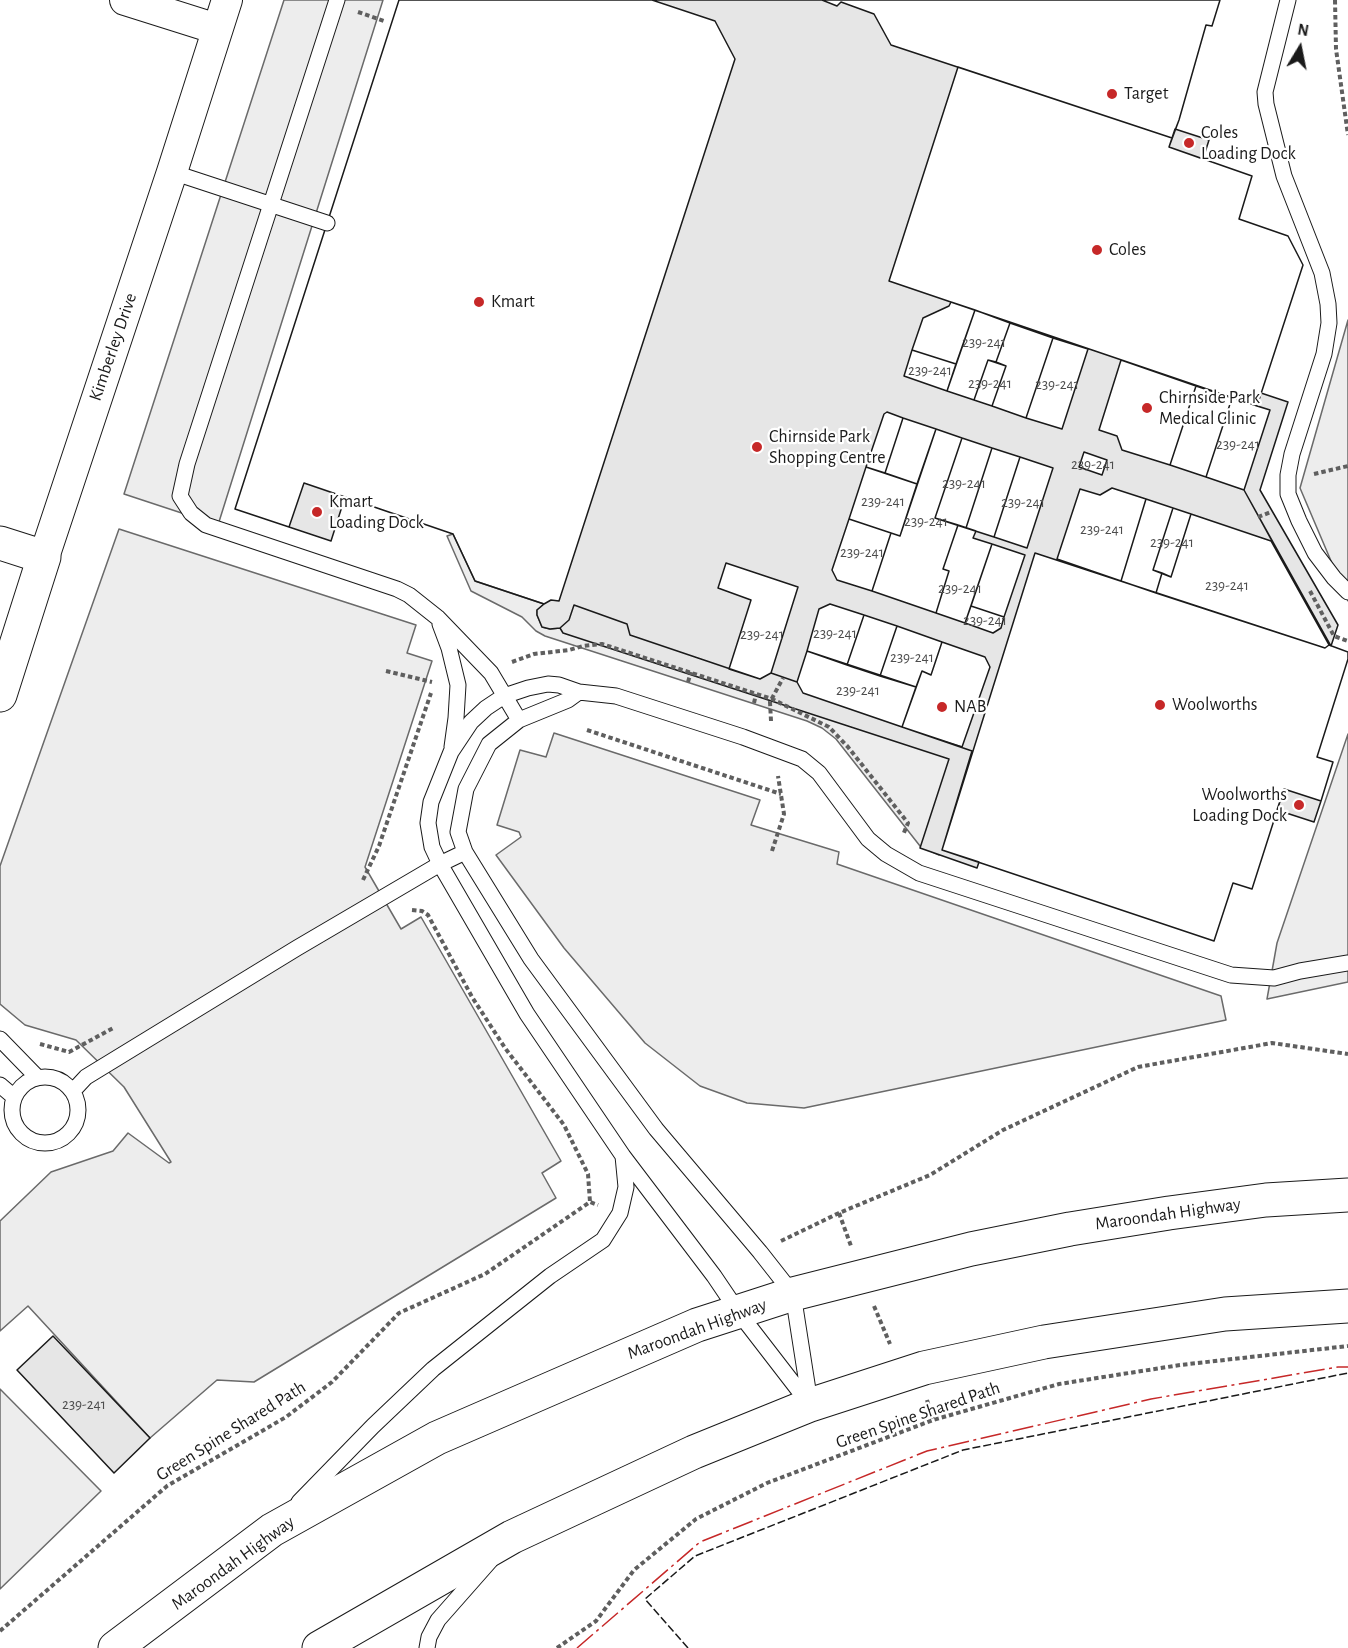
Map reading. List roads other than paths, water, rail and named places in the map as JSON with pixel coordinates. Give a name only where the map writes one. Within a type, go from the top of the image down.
[{"type":"main road","points":[[0,543],[44,557]]},
{"type":"main road","name":"Kimberley Drive","points":[[0,695],[44,557]]},
{"type":"main road","name":"Maroondah Highway","points":[[116,1648],[272,1530],[437,1438],[697,1325],[793,1294],[862,1276],[970,1249],[1070,1229],[1266,1200],[1348,1195]]},
{"type":"main road","points":[[318,1648],[512,1537],[694,1452],[810,1405],[909,1372],[1044,1342],[1225,1314],[1348,1306]]},
{"type":"street","points":[[125,0],[217,29]]},
{"type":"street","name":"Kimberley Drive","points":[[44,557],[172,172],[226,0]]},
{"type":"lane","points":[[337,0],[182,480],[180,496],[191,513],[206,525],[409,595],[438,618],[491,673],[519,720]]},
{"type":"lane","points":[[1288,0],[1265,92],[1266,104],[1284,176],[1322,273],[1329,324],[1324,354],[1292,454],[1288,475],[1288,494],[1315,553],[1348,592]]},
{"type":"lane","points":[[172,172],[327,223]]},
{"type":"lane","points":[[438,618],[449,648],[458,685],[451,752]]},
{"type":"lane","points":[[810,1405],[623,1156],[527,1014],[432,847],[429,823],[431,802],[451,752],[471,722],[486,708],[504,696],[548,684],[579,692],[616,696],[802,759],[819,773],[868,838],[886,854],[919,873],[1231,975],[1274,978],[1348,963]]},
{"type":"lane","points":[[579,692],[568,700],[519,720],[489,744],[466,789],[458,832],[465,852],[531,959],[551,987],[656,1129],[793,1294],[810,1405]]},
{"type":"lane","points":[[73,1091],[86,1077],[383,896],[465,852]]},
{"type":"lane","points":[[0,1039],[37,1077]]},
{"type":"lane","points":[[37,1077],[57,1079],[73,1091],[79,1113],[70,1133],[48,1143],[32,1141],[17,1129],[12,1119],[11,1108],[19,1088],[37,1077]]},
{"type":"lane","points":[[0,1085],[14,1097]]},
{"type":"lane","points":[[272,1530],[373,1426],[433,1369],[550,1276],[603,1240],[620,1213],[626,1187],[623,1156]]},
{"type":"lane","points":[[427,1648],[429,1637],[438,1620],[512,1537]]},
{"type":"place","name":"Target","points":[[1112,94]]},
{"type":"place","name":"Coles Loading Dock","points":[[1189,143]]},
{"type":"place","name":"Coles","points":[[1097,250]]},
{"type":"place","name":"Kmart","points":[[479,302]]},
{"type":"place","name":"Chirnside Park Medical Clinic","points":[[1147,408]]},
{"type":"place","name":"Chirnside Park Shopping Centre","points":[[757,447]]},
{"type":"place","name":"Kmart Loading Dock","points":[[317,512]]},
{"type":"place","name":"Woolworths","points":[[1160,705]]},
{"type":"place","name":"NAB","points":[[942,707]]},
{"type":"place","name":"Woolworths Loading Dock","points":[[1299,805]]}]
